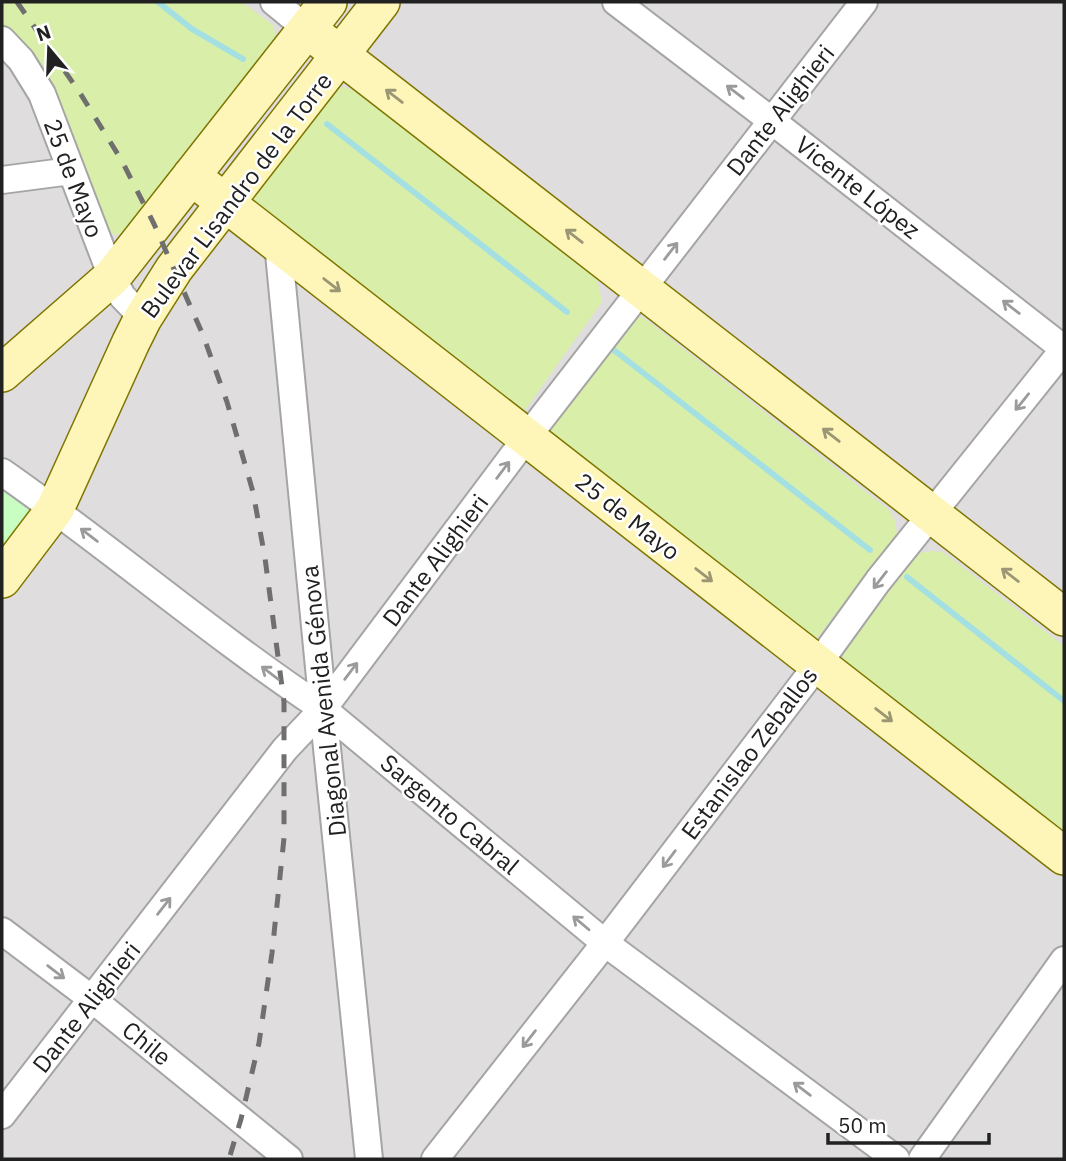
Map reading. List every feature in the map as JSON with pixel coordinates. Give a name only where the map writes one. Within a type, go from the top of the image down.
[{"type":"street","points":[[274,2],[318,15],[340,54],[1064,617]]},
{"type":"street","name":"Bulevar Lisandro de la Torre","points":[[2,579],[55,509],[143,318],[174,269],[382,2]]},
{"type":"street","name":"Vicente López","points":[[616,2],[1064,349]]},
{"type":"street","name":"Dante Alighieri","points":[[2,1115],[285,749],[323,709],[527,437],[864,2]]},
{"type":"street","name":"Bulevar Lisandro de la Torre","points":[[2,373],[112,277],[318,15]]},
{"type":"street","name":"25 de Mayo","points":[[2,40],[21,60],[42,94],[112,277],[122,296],[143,318]]},
{"type":"street","points":[[2,180],[71,171]]},
{"type":"street","name":"25 de Mayo","points":[[191,176],[1064,856]]},
{"type":"street","name":"Diagonal Avenida Génova","points":[[278,243],[369,1159]]},
{"type":"street","name":"Estanislao Zeballos","points":[[435,1159],[605,943],[878,581],[1064,349]]},
{"type":"street","name":"Sargento Cabral","points":[[2,472],[55,509],[281,681],[323,709],[605,943],[896,1159]]},
{"type":"street","name":"Chile","points":[[2,931],[92,999],[289,1159]]},
{"type":"street","points":[[922,1159],[1064,960]]},
{"type":"shaded area","points":[[2,2],[1064,2],[1064,1159],[2,1159]]},
{"type":"green space","points":[[2,2],[242,2],[273,25],[278,44],[136,231],[115,235],[104,229],[12,36],[2,27]]},
{"type":"green space","points":[[345,87],[357,92],[597,279],[602,302],[525,410],[508,410],[252,205],[254,194],[336,89]]},
{"type":"green space","points":[[632,315],[644,318],[889,510],[897,533],[818,637],[798,637],[547,431]]},
{"type":"green space","points":[[2,490],[34,514],[2,556]]},
{"type":"green space","points":[[943,552],[1064,646],[1064,846],[843,664],[843,653],[879,599],[920,553]]},
{"type":"waterway","points":[[158,2],[192,29],[243,59]]},
{"type":"waterway","points":[[327,124],[567,312]]},
{"type":"waterway","points":[[610,347],[870,550]]},
{"type":"waterway","points":[[907,577],[1064,701]]},
{"type":"railway","points":[[17,2],[80,93],[122,161],[154,224],[203,335],[227,402],[253,492],[265,558],[284,702],[284,838],[259,1043],[229,1159]]}]
